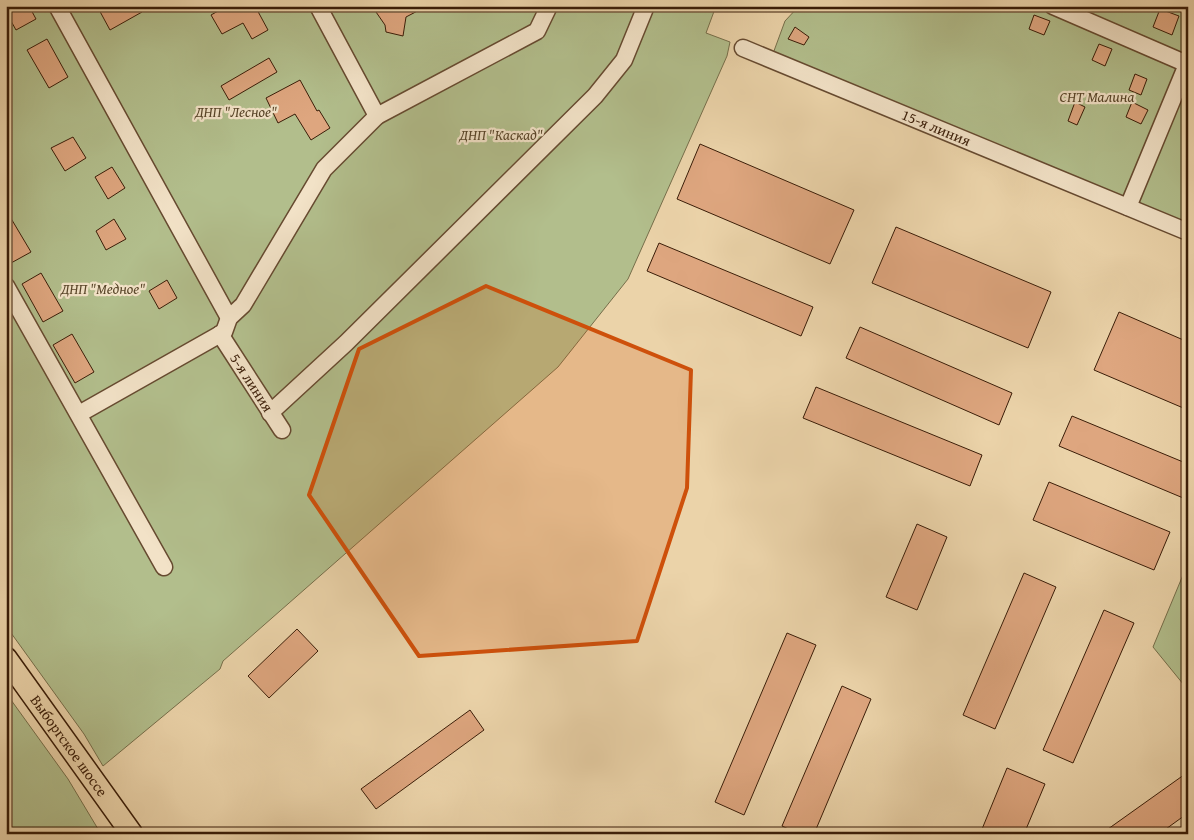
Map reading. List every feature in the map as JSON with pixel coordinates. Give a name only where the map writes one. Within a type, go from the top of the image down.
[{"type":"main road","name":"Выборгское шоссе","points":[[6,658],[132,834]]},
{"type":"street","points":[[57,6],[229,318]]},
{"type":"street","points":[[318,6],[377,116]]},
{"type":"street","points":[[79,414],[224,332],[229,318],[243,305],[324,169],[377,116],[537,32],[549,6]]},
{"type":"street","points":[[270,413],[346,343],[595,96],[624,60],[646,6]]},
{"type":"street","points":[[1053,6],[1186,70],[1128,207]]},
{"type":"street","name":"15-я линия","points":[[743,48],[1188,232]]},
{"type":"street","points":[[6,286],[164,567]]},
{"type":"street","name":"5-я линия","points":[[220,334],[282,430]]},
{"type":"highlighted area","points":[[486,286],[691,370],[687,488],[637,641],[419,656],[309,495],[359,349]]},
{"type":"green space","points":[[6,6],[716,6],[706,33],[730,42],[727,56],[628,279],[558,367],[223,661],[220,669],[103,766],[84,734],[6,626]]},
{"type":"green space","name":"СНТ Малина","points":[[799,6],[1188,6],[1188,232],[771,59],[785,21]]},
{"type":"green space","points":[[1188,563],[1188,690],[1153,647]]},
{"type":"green space","points":[[6,693],[68,779],[101,834],[6,834]]},
{"type":"building","points":[[6,6],[29,6],[36,19],[16,30],[6,12]]},
{"type":"building","points":[[97,6],[138,6],[142,12],[110,30]]},
{"type":"building","points":[[227,6],[255,6],[268,30],[252,39],[243,23],[222,34],[211,15]]},
{"type":"building","points":[[377,6],[427,6],[406,17],[403,36],[386,32],[385,25],[376,12]]},
{"type":"building","points":[[1160,9],[1179,16],[1172,35],[1153,27]]},
{"type":"building","points":[[1034,15],[1050,21],[1044,35],[1029,29]]},
{"type":"building","points":[[795,27],[809,37],[804,45],[788,39]]},
{"type":"building","points":[[47,39],[68,77],[49,88],[27,50]]},
{"type":"building","points":[[1099,44],[1112,49],[1105,66],[1092,60]]},
{"type":"building","points":[[269,58],[277,72],[229,100],[221,86]]},
{"type":"building","points":[[1135,74],[1147,79],[1141,95],[1129,90]]},
{"type":"building","points":[[300,80],[317,111],[319,110],[330,128],[311,140],[295,114],[278,123],[266,98]]},
{"type":"building","points":[[1075,102],[1085,107],[1077,125],[1068,121]]},
{"type":"building","points":[[1132,102],[1148,110],[1141,124],[1126,117]]},
{"type":"building","points":[[73,137],[86,158],[65,171],[51,148]]},
{"type":"building","points":[[700,144],[854,210],[830,264],[677,199]]},
{"type":"building","points":[[112,167],[125,188],[108,199],[95,177]]},
{"type":"building","points":[[6,210],[31,252],[11,263],[6,255]]},
{"type":"building","points":[[114,219],[126,239],[106,250],[96,231]]},
{"type":"building","points":[[896,227],[1051,292],[1028,348],[872,283]]},
{"type":"building","points":[[659,243],[813,307],[801,336],[647,271]]},
{"type":"building","points":[[41,273],[63,311],[43,322],[22,284]]},
{"type":"building","points":[[167,280],[177,298],[159,309],[149,291]]},
{"type":"building","points":[[1119,312],[1188,342],[1188,410],[1094,370]]},
{"type":"building","points":[[860,327],[1012,393],[999,425],[846,358]]},
{"type":"building","points":[[72,334],[94,372],[75,383],[53,345]]},
{"type":"building","points":[[816,387],[982,455],[970,486],[803,418]]},
{"type":"building","points":[[1072,416],[1188,464],[1188,500],[1059,446]]},
{"type":"building","points":[[1049,482],[1170,532],[1154,570],[1033,520]]},
{"type":"building","points":[[917,524],[947,537],[917,610],[886,597]]},
{"type":"building","points":[[1024,573],[1056,587],[995,729],[963,715]]},
{"type":"building","points":[[1104,610],[1134,623],[1073,763],[1043,750]]},
{"type":"building","points":[[297,629],[318,651],[269,698],[248,676]]},
{"type":"building","points":[[787,633],[816,645],[744,815],[715,802]]},
{"type":"building","points":[[842,686],[871,699],[814,834],[799,834],[782,826]]},
{"type":"building","points":[[470,710],[484,730],[376,809],[361,789]]},
{"type":"building","points":[[1007,768],[1045,784],[1024,834],[980,834]]},
{"type":"building","points":[[1188,772],[1188,813],[1159,834],[1101,834]]},
{"type":"park label","name":"ДНП \"Лесное\"","points":[[236,112]]},
{"type":"park label","name":"ДНП \"Каскад\"","points":[[501,135]]},
{"type":"park label","name":"ДНП \"Медное\"","points":[[103,289]]}]
